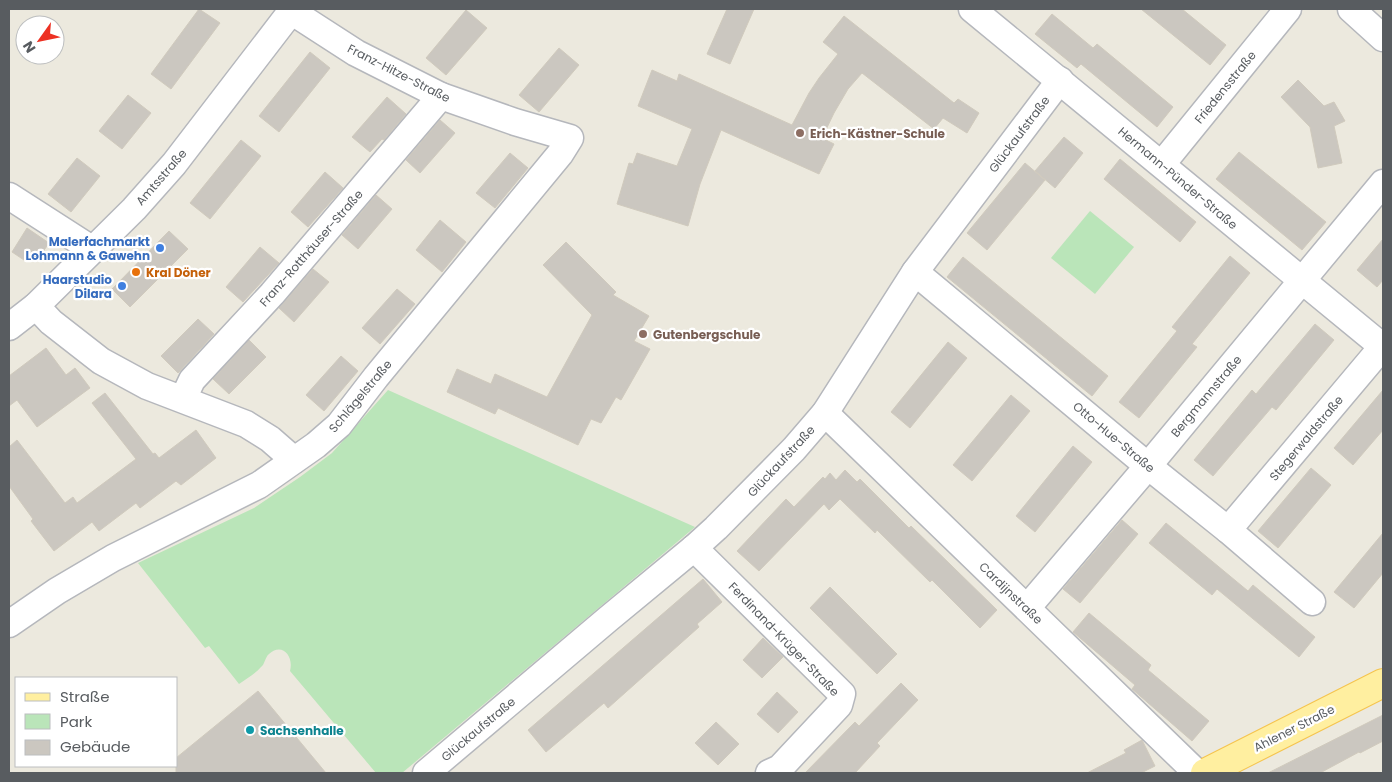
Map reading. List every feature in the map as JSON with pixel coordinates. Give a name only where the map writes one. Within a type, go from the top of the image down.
[{"type":"main road","name":"Ahlener Straße","points":[[1205,773],[1383,683]]},
{"type":"street","name":"Hermann-Pünder-Straße","points":[[972,9],[1162,164],[1301,281],[1383,346]]},
{"type":"street","name":"Friedensstraße","points":[[1162,164],[1288,9]]},
{"type":"street","points":[[1351,9],[1383,38]]},
{"type":"street","name":"Franz-Hitze-Straße","points":[[292,10],[356,53],[441,96],[514,122],[570,138]]},
{"type":"street","name":"Amtsstraße","points":[[9,327],[36,306],[134,209],[174,164],[292,10]]},
{"type":"street","name":"Glückaufstraße","points":[[426,773],[694,548],[776,468],[825,413],[915,272],[1060,80]]},
{"type":"street","name":"Franz-Rotthäuser-Straße","points":[[183,399],[192,380],[272,294],[441,96]]},
{"type":"street","name":"Schlägelstraße","points":[[9,624],[57,591],[108,561],[259,485],[316,446],[339,425],[376,377],[560,154],[570,138]]},
{"type":"street","name":"Bergmannstraße","points":[[1027,608],[1148,466],[1383,183]]},
{"type":"street","points":[[9,196],[93,250]]},
{"type":"street","name":"Otto-Hue-Straße","points":[[915,272],[1228,530],[1312,602]]},
{"type":"street","points":[[36,306],[51,322],[101,361],[147,386],[246,424],[270,439],[294,460]]},
{"type":"street","name":"Stegerwaldstraße","points":[[1228,530],[1383,346]]},
{"type":"street","name":"Cardijnstraße","points":[[825,413],[1197,773]]},
{"type":"street","name":"Ferdinand-Krüger-Straße","points":[[694,548],[842,694],[839,705],[780,768],[769,773]]},
{"type":"green space","points":[[1090,211],[1134,247],[1095,294],[1051,258]]},
{"type":"green space","points":[[388,390],[695,527],[402,773],[376,773],[290,671],[290,660],[286,652],[278,649],[269,654],[259,670],[239,684],[209,646],[205,648],[138,563],[254,508],[300,477],[332,453]]},
{"type":"building","points":[[199,9],[220,23],[171,89],[151,74]]},
{"type":"building","points":[[727,9],[754,9],[730,64],[707,54]]},
{"type":"building","points":[[1141,9],[1182,9],[1226,45],[1210,65]]},
{"type":"building","points":[[466,10],[487,28],[446,75],[426,58]]},
{"type":"building","points":[[1052,14],[1093,48],[1097,44],[1173,107],[1157,127],[1081,64],[1077,68],[1035,34]]},
{"type":"building","points":[[844,16],[954,103],[958,99],[979,113],[967,133],[943,118],[934,129],[862,73],[848,89],[822,138],[834,144],[819,174],[721,130],[700,184],[688,226],[617,204],[629,163],[633,164],[637,153],[677,166],[692,129],[638,106],[652,70],[677,81],[679,74],[792,125],[809,93],[838,54],[823,42]]},
{"type":"building","points":[[559,48],[579,65],[539,112],[519,95]]},
{"type":"building","points":[[310,52],[330,68],[279,132],[259,116]]},
{"type":"building","points":[[1298,80],[1324,106],[1334,102],[1345,121],[1334,126],[1342,163],[1318,168],[1310,127],[1281,97]]},
{"type":"building","points":[[128,95],[151,113],[122,149],[99,131]]},
{"type":"building","points":[[387,97],[406,114],[384,140],[382,139],[370,152],[352,137]]},
{"type":"building","points":[[440,120],[455,133],[420,173],[406,160]]},
{"type":"building","points":[[1064,137],[1083,153],[1055,188],[1035,171]]},
{"type":"building","points":[[241,140],[261,156],[210,219],[190,203]]},
{"type":"building","points":[[1239,152],[1326,222],[1302,250],[1216,179]]},
{"type":"building","points":[[510,153],[528,168],[495,208],[476,193]]},
{"type":"building","points":[[77,158],[100,176],[71,212],[48,194]]},
{"type":"building","points":[[1120,159],[1196,222],[1180,242],[1104,179]]},
{"type":"building","points":[[1025,163],[1045,180],[987,250],[967,233]]},
{"type":"building","points":[[325,172],[343,188],[308,227],[291,212]]},
{"type":"building","points":[[376,195],[392,209],[358,249],[342,235]]},
{"type":"building","points":[[440,220],[466,242],[442,272],[416,250]]},
{"type":"building","points":[[27,228],[49,243],[38,259],[28,253],[24,260],[12,252]]},
{"type":"building","points":[[169,231],[188,249],[130,307],[112,289]]},
{"type":"building","points":[[1383,239],[1383,280],[1377,287],[1357,270]]},
{"type":"building","points":[[566,242],[616,292],[613,295],[649,316],[634,341],[650,349],[621,400],[616,397],[601,423],[591,419],[578,445],[498,408],[495,414],[447,392],[457,369],[491,384],[495,374],[547,397],[592,315],[543,265]]},
{"type":"building","points":[[260,247],[279,263],[243,302],[226,287]]},
{"type":"building","points":[[1230,256],[1250,273],[1192,344],[1197,347],[1139,418],[1119,402],[1177,331],[1172,327]]},
{"type":"building","points":[[963,257],[1108,376],[1092,396],[947,277]]},
{"type":"building","points":[[313,269],[329,282],[294,322],[279,308]]},
{"type":"building","points":[[397,289],[415,304],[380,344],[362,328]]},
{"type":"building","points":[[198,319],[214,334],[178,373],[161,356]]},
{"type":"building","points":[[1315,324],[1334,340],[1276,410],[1272,407],[1213,476],[1194,460],[1252,390],[1256,394]]},
{"type":"building","points":[[249,340],[266,357],[229,394],[213,379]]},
{"type":"building","points":[[948,342],[967,358],[910,428],[891,412]]},
{"type":"building","points":[[46,348],[66,375],[75,368],[90,388],[37,427],[17,400],[9,406],[9,376]]},
{"type":"building","points":[[341,356],[358,371],[324,411],[306,395]]},
{"type":"building","points":[[1383,390],[1383,430],[1353,465],[1334,448]]},
{"type":"building","points":[[105,393],[153,454],[155,453],[159,458],[196,430],[216,458],[181,485],[176,481],[140,508],[136,503],[99,531],[92,522],[54,551],[31,521],[33,519],[9,486],[9,447],[17,440],[65,503],[73,497],[77,503],[136,459],[92,403]]},
{"type":"building","points":[[1011,395],[1030,411],[972,481],[953,465]]},
{"type":"building","points":[[1073,446],[1092,462],[1035,532],[1016,516]]},
{"type":"building","points":[[1311,468],[1331,485],[1278,548],[1258,531]]},
{"type":"building","points":[[845,470],[857,482],[860,479],[909,528],[911,526],[997,610],[980,628],[932,580],[930,582],[877,530],[875,533],[840,499],[829,510],[824,504],[759,571],[737,551],[786,499],[794,507],[823,477],[825,479],[830,473],[836,480]]},
{"type":"building","points":[[1122,520],[1138,534],[1080,603],[1063,589]]},
{"type":"building","points":[[1166,523],[1248,591],[1253,585],[1315,637],[1299,657],[1217,589],[1212,595],[1149,543]]},
{"type":"building","points":[[1383,533],[1383,573],[1354,608],[1334,592]]},
{"type":"building","points":[[703,579],[722,602],[697,624],[699,627],[608,708],[604,703],[546,752],[528,730]]},
{"type":"building","points":[[830,587],[897,654],[877,674],[810,608]]},
{"type":"building","points":[[1089,613],[1151,665],[1148,670],[1209,721],[1192,741],[1132,689],[1135,685],[1073,632]]},
{"type":"building","points":[[763,638],[783,657],[762,678],[743,660]]},
{"type":"building","points":[[901,683],[918,700],[877,743],[880,746],[855,773],[805,773],[855,722],[859,726]]},
{"type":"building","name":"Sachsenhalle","points":[[258,691],[326,773],[176,773],[178,756]]},
{"type":"building","points":[[777,692],[798,712],[778,733],[757,714]]},
{"type":"building","points":[[1383,715],[1383,741],[1360,753],[1320,773],[1268,773]]},
{"type":"building","points":[[716,722],[739,744],[718,765],[695,743]]},
{"type":"building","points":[[1142,740],[1155,766],[1141,773],[1087,773],[1126,753],[1124,750]]},
{"type":"place","name":"Erich-Kästner-Schule","points":[[800,133]]},
{"type":"place","name":"Malerfachmarkt Lohmann & Gawehn","points":[[160,248]]},
{"type":"place","name":"Kral Döner","points":[[136,272]]},
{"type":"place","name":"Haarstudio Dilara","points":[[122,286]]},
{"type":"place","name":"Gutenbergschule","points":[[643,334]]},
{"type":"place","name":"Sachsenhalle","points":[[250,730]]}]
